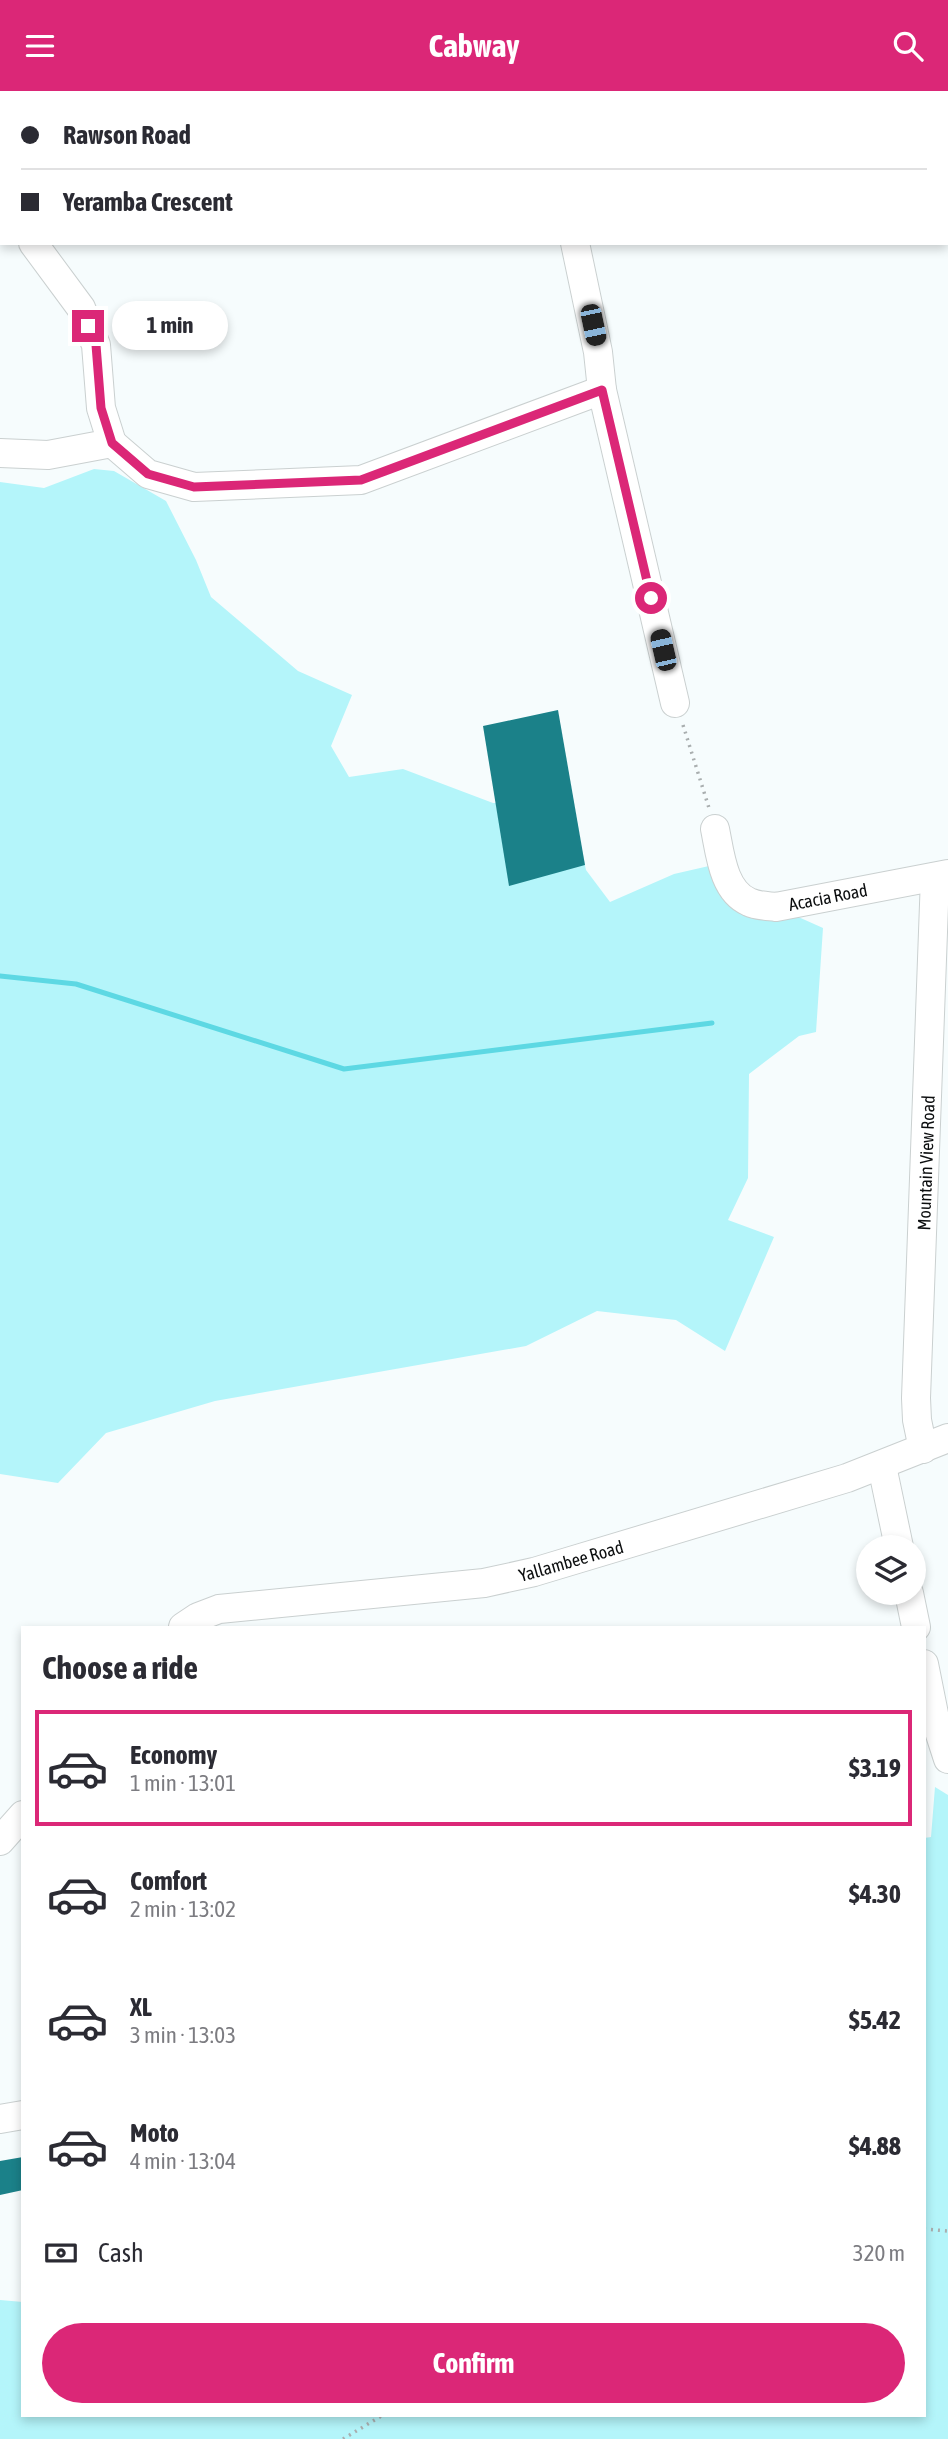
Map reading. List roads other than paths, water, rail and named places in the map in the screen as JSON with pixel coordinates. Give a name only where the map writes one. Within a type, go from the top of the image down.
[{"type":"street","points":[[34,245],[81,308],[96,345],[101,408],[112,443],[148,474],[194,487],[361,480],[602,390]]},
{"type":"street","points":[[575,245],[598,352],[602,390],[675,703]]},
{"type":"street","points":[[0,453],[48,455],[112,443]]},
{"type":"street","name":"Acacia Road","points":[[715,829],[722,863],[737,895],[750,903],[776,907],[942,875]]},
{"type":"street","name":"Mountain View Road","points":[[935,1443],[917,1420],[916,1398],[942,875]]},
{"type":"street","name":"Yallambee Road","points":[[184,1626],[198,1617],[219,1609],[484,1583],[509,1578],[634,1543],[881,1466],[935,1443]]},
{"type":"street","points":[[881,1466],[896,1535]]},
{"type":"street","points":[[911,1605],[916,1626]]},
{"type":"street","points":[[926,1672],[948,1759]]},
{"type":"street","points":[[0,1841],[21,1817]]},
{"type":"street","points":[[0,2119],[21,2115]]},
{"type":"waterway","points":[[0,976],[76,984],[344,1069],[712,1023]]}]
